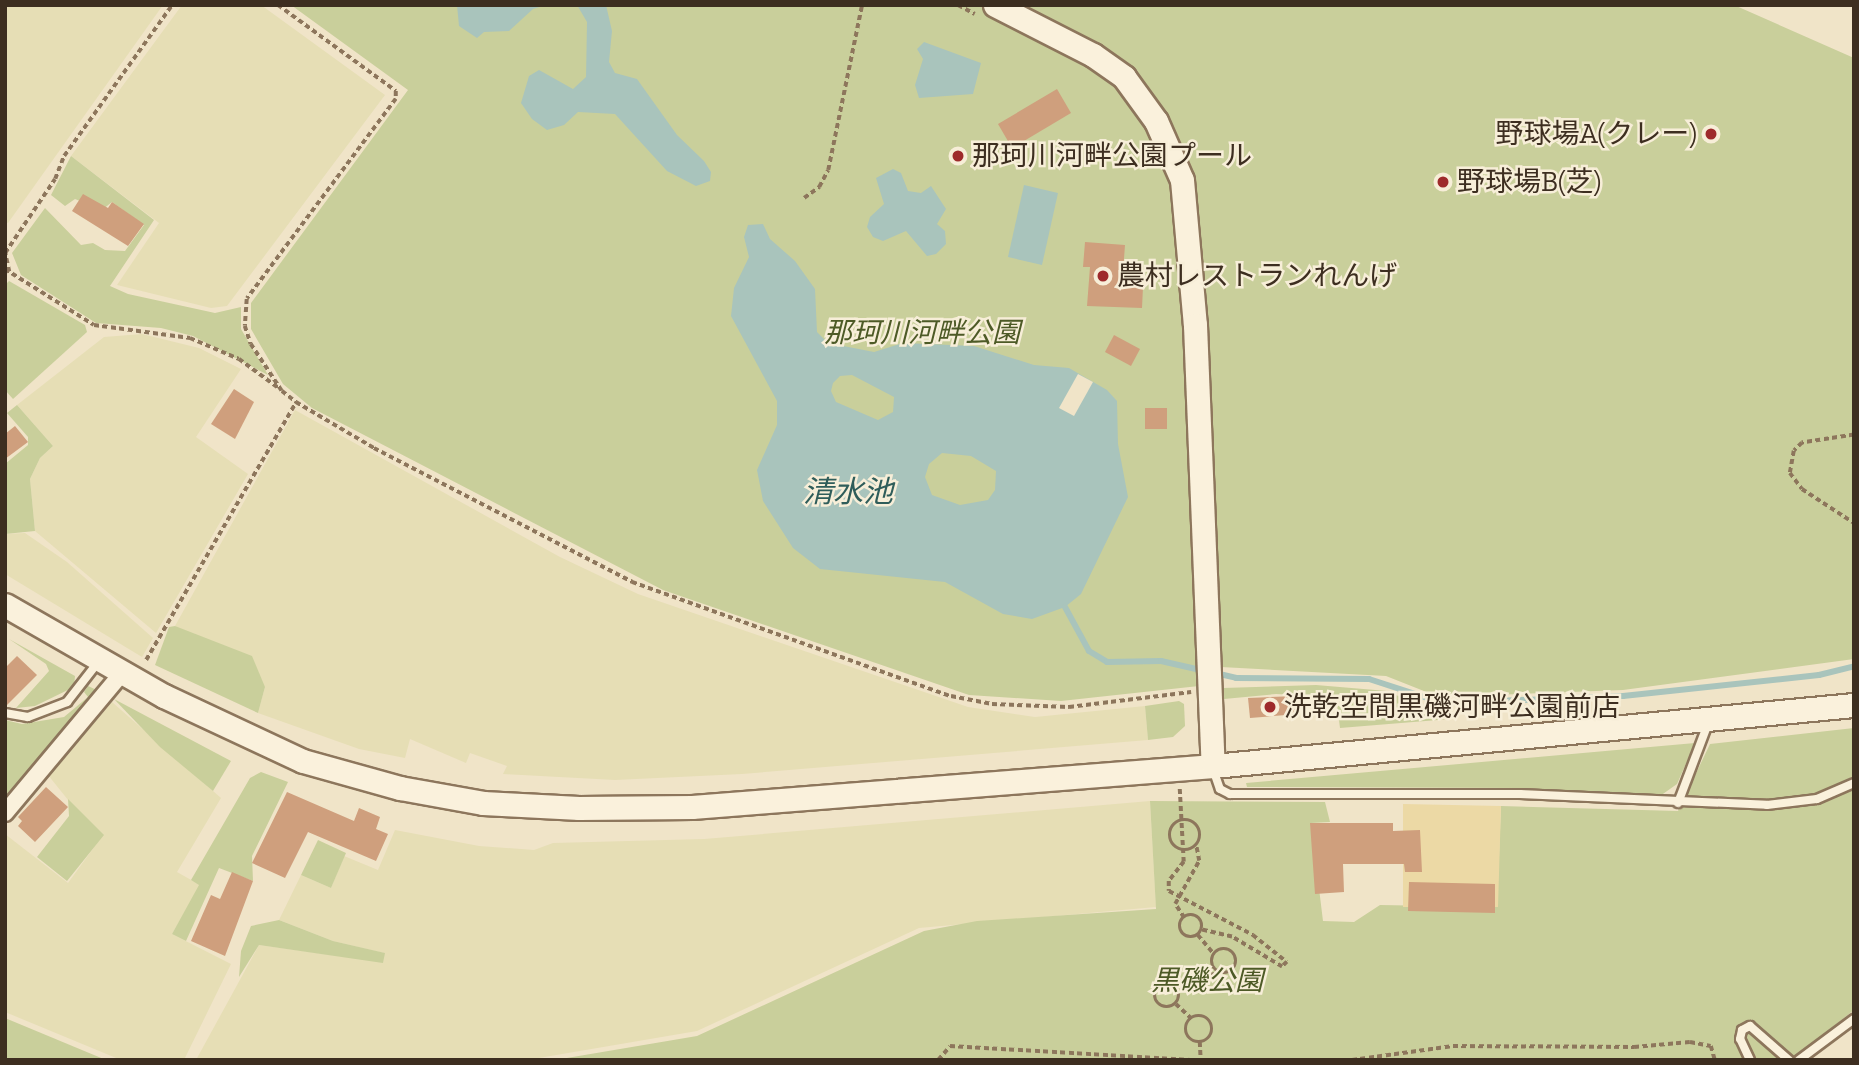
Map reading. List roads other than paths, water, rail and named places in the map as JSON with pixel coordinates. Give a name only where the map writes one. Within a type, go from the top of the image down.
[{"type":"street","points":[[995,5],[1093,55],[1124,77],[1156,121],[1182,180],[1195,325],[1213,766]]},
{"type":"street","points":[[5,605],[129,677],[303,761],[400,788],[483,803],[579,808],[692,807],[1179,769],[1854,705]]},
{"type":"street","points":[[5,813],[129,677]]},
{"type":"lane","points":[[5,713],[28,716],[66,702],[99,661]]},
{"type":"lane","points":[[1678,803],[1710,719]]},
{"type":"lane","points":[[1213,766],[1220,789],[1230,794],[1520,794],[1767,805],[1817,799],[1854,783]]},
{"type":"lane","points":[[1799,1060],[1854,1019]]},
{"type":"lane","points":[[1750,1060],[1740,1039],[1742,1030],[1750,1026],[1789,1060]]},
{"type":"water","points":[[457,5],[546,5],[533,9],[509,31],[484,32],[477,38],[459,26]]},
{"type":"water","points":[[577,5],[606,5],[612,31],[609,62],[615,73],[637,79],[677,135],[704,161],[711,172],[710,181],[696,186],[667,171],[615,114],[578,112],[564,125],[547,130],[532,119],[521,103],[529,76],[539,70],[573,89],[586,77],[587,22]]},
{"type":"water","points":[[924,42],[981,63],[973,94],[919,98],[915,85],[923,59],[917,49]]},
{"type":"water","points":[[893,169],[901,173],[908,191],[921,193],[931,186],[946,209],[937,224],[945,231],[946,244],[936,254],[927,256],[906,231],[883,241],[873,237],[867,227],[870,217],[884,204],[876,178]]},
{"type":"water","points":[[1024,185],[1058,193],[1042,265],[1008,257]]},
{"type":"water","name":"清水池","points":[[763,224],[770,239],[795,261],[815,289],[817,332],[828,343],[874,352],[903,343],[974,346],[1034,365],[1069,368],[1107,390],[1117,401],[1118,444],[1128,497],[1081,594],[1065,607],[1032,619],[1003,614],[945,582],[820,569],[793,548],[763,501],[757,470],[777,425],[777,401],[731,316],[734,288],[749,257],[744,237],[748,225]],"holes":[[[852,375],[894,397],[893,412],[878,420],[836,402],[831,391],[833,383],[840,376]],[[942,453],[971,456],[996,471],[995,490],[988,500],[960,505],[932,495],[925,477],[929,464]]]},
{"type":"waterway","points":[[1065,607],[1089,651],[1107,662],[1161,661],[1205,671]]},
{"type":"waterway","points":[[1215,673],[1236,678],[1369,679],[1443,703],[1623,696],[1819,675],[1854,666]]},
{"type":"place","name":"野球場A(クレー)","points":[[1711,134]]},
{"type":"place","name":"那珂川河畔公園プール","points":[[958,156]]},
{"type":"place","name":"野球場B(芝)","points":[[1443,182]]},
{"type":"place","name":"農村レストランれんげ","points":[[1103,276]]},
{"type":"place","name":"洗乾空間黒磯河畔公園前店","points":[[1270,707]]},
{"type":"park label","name":"那珂川河畔公園","points":[[922,333]]},
{"type":"park label","name":"黒磯公園","points":[[1207,981]]}]
